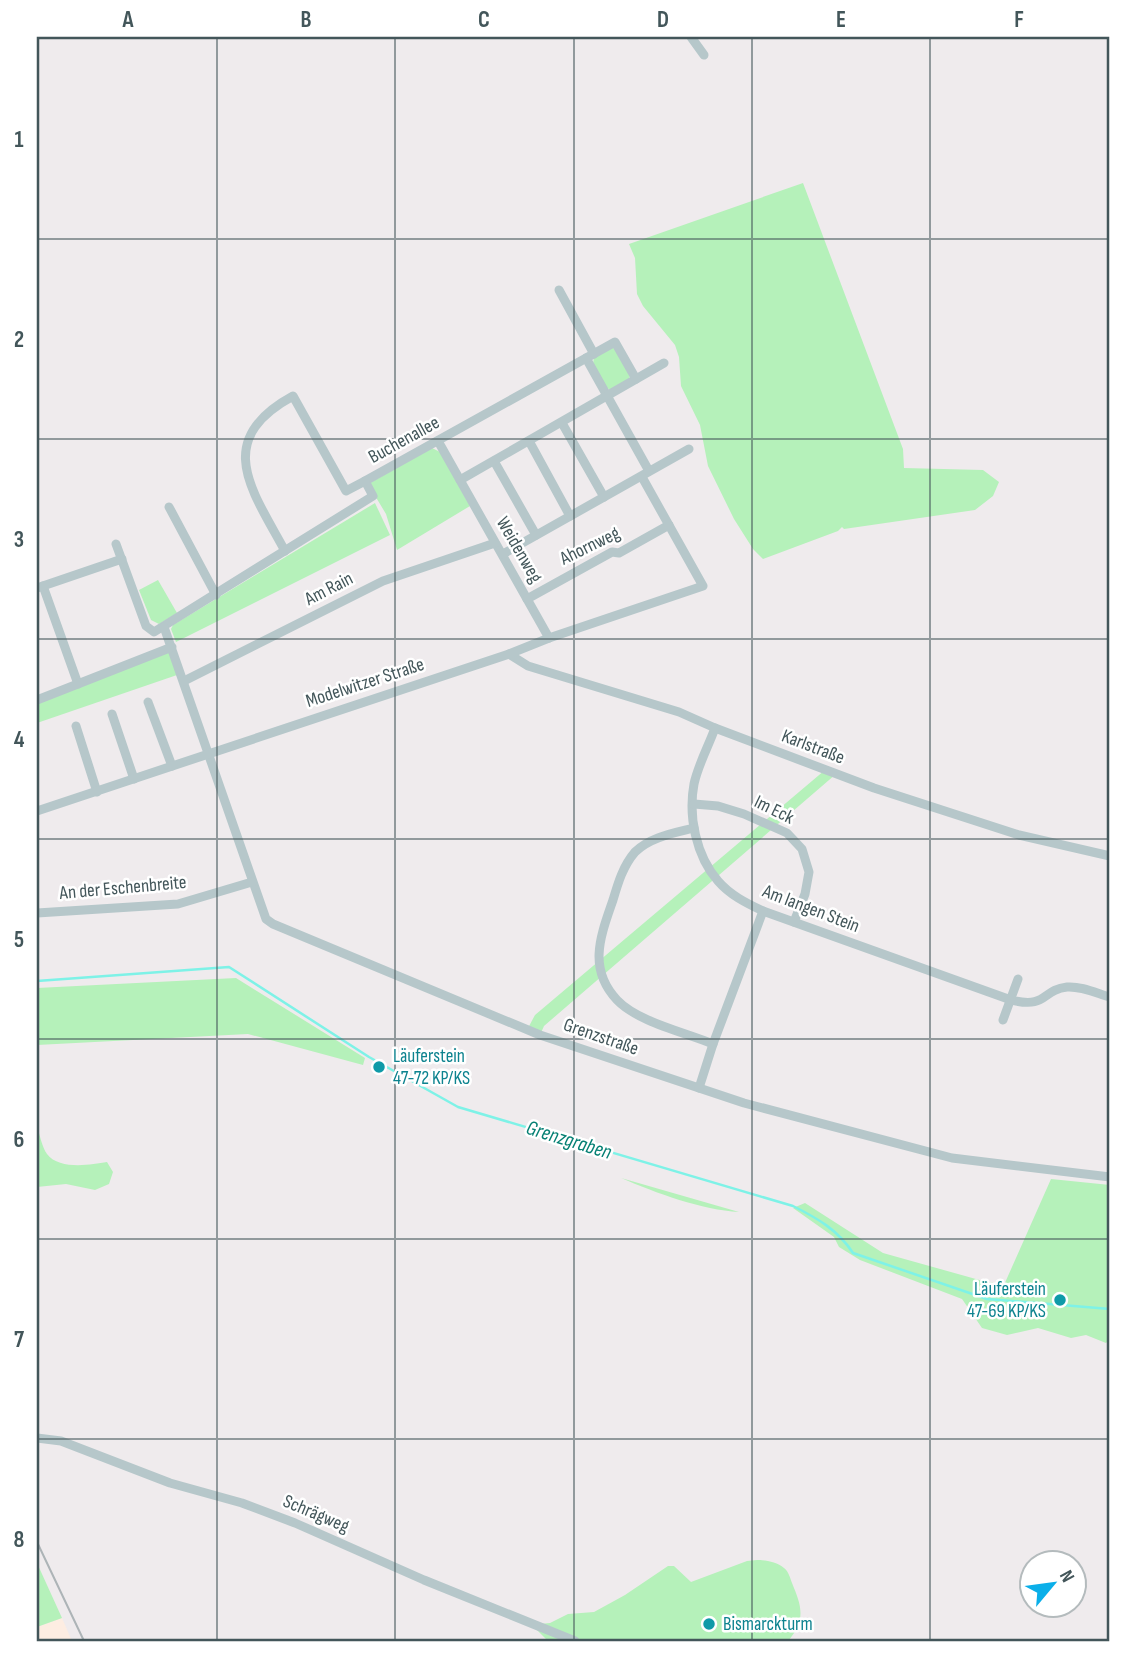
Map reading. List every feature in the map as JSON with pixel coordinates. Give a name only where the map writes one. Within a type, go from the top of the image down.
[{"type":"street","points":[[691,37],[704,55]]},
{"type":"street","points":[[559,290],[669,524]]},
{"type":"street","name":"Buchenallee","points":[[164,627],[373,496],[365,481],[615,342],[636,379]]},
{"type":"street","points":[[460,480],[664,363]]},
{"type":"street","points":[[285,551],[250,487],[245,459],[248,439],[261,417],[293,396],[346,491],[365,481]]},
{"type":"street","points":[[562,423],[604,497]]},
{"type":"street","name":"Weidenweg","points":[[438,441],[549,638]]},
{"type":"street","points":[[529,441],[570,516]]},
{"type":"street","points":[[503,554],[689,449]]},
{"type":"street","points":[[494,461],[536,535]]},
{"type":"street","points":[[169,507],[216,595]]},
{"type":"street","name":"Modelwitzer Straße","points":[[37,811],[509,654],[703,586],[669,524]]},
{"type":"street","name":"Ahornweg","points":[[527,599],[611,552],[619,553],[669,524]]},
{"type":"street","name":"Am Rain","points":[[184,681],[383,581],[495,543]]},
{"type":"street","points":[[116,544],[146,626],[154,632],[164,627]]},
{"type":"street","points":[[78,684],[40,587],[122,559]]},
{"type":"street","name":"Grenzstraße","points":[[164,627],[266,919],[272,924],[540,1035],[791,1116],[952,1158],[1110,1177]]},
{"type":"street","points":[[37,700],[172,647]]},
{"type":"street","name":"Karlstraße","points":[[509,654],[528,666],[679,712],[874,788],[1019,835],[1110,856]]},
{"type":"street","points":[[148,702],[172,766]]},
{"type":"street","points":[[112,714],[134,779]]},
{"type":"street","points":[[76,726],[97,792]]},
{"type":"street","name":"Am langen Stein","points":[[716,728],[694,783],[694,828],[702,856],[717,880],[737,898],[763,911],[1011,1000],[1028,1004],[1041,1001],[1064,987],[1079,987],[1110,997]]},
{"type":"street","name":"Im Eck","points":[[694,804],[718,806],[744,814],[787,833],[802,849],[809,872],[794,922]]},
{"type":"street","points":[[694,828],[660,837],[637,850],[623,869],[599,942],[599,961],[603,978],[614,997],[628,1011],[713,1044]]},
{"type":"street","name":"An der Eschenbreite","points":[[37,913],[178,904],[253,882]]},
{"type":"street","points":[[699,1088],[763,911]]},
{"type":"street","points":[[1003,1020],[1018,979]]},
{"type":"street","name":"Schrägweg","points":[[37,1438],[61,1441],[170,1483],[274,1515],[575,1641]]},
{"type":"shaded area","points":[[62,1618],[72,1641],[37,1641],[37,1627]]},
{"type":"green space","points":[[803,183],[903,449],[904,468],[983,470],[999,482],[993,496],[975,510],[844,529],[842,527],[838,531],[763,559],[753,549],[734,519],[708,466],[700,425],[681,386],[679,357],[675,345],[643,306],[637,294],[635,258],[629,244]]},
{"type":"green space","points":[[611,347],[616,349],[630,375],[629,380],[612,390],[606,388],[593,364],[594,357]]},
{"type":"green space","points":[[432,448],[440,452],[470,506],[397,550],[386,514],[368,484]]},
{"type":"green space","points":[[375,503],[390,535],[176,642],[171,629],[173,625]]},
{"type":"green space","points":[[158,580],[177,613],[159,624],[151,620],[139,590]]},
{"type":"green space","points":[[169,653],[177,675],[37,723],[37,704]]},
{"type":"green space","points":[[825,770],[836,774],[544,1026],[540,1035],[527,1030],[535,1015]]},
{"type":"green space","points":[[236,978],[365,1058],[363,1065],[248,1034],[37,1045],[37,988]]},
{"type":"green space","points":[[37,1127],[42,1144],[52,1159],[75,1165],[107,1162],[113,1172],[109,1184],[95,1190],[66,1184],[37,1187]]},
{"type":"green space","points":[[621,1178],[739,1212],[695,1204]]},
{"type":"green space","points":[[1051,1179],[1110,1185],[1110,1339],[1106,1343],[1086,1335],[1071,1338],[1038,1328],[1007,1335],[982,1328],[962,1299],[860,1260],[839,1247],[834,1237],[793,1208],[805,1203],[883,1253],[1004,1285]]},
{"type":"green space","points":[[747,1561],[778,1564],[788,1573],[800,1606],[800,1620],[788,1641],[548,1641],[535,1628],[568,1614],[594,1612],[668,1566],[674,1566],[691,1582]]},
{"type":"green space","points":[[37,1563],[62,1618],[37,1627]]},
{"type":"waterway","name":"Grenzgraben","points":[[37,981],[229,967],[369,1057],[458,1107],[793,1206],[826,1225],[853,1253],[987,1299],[1110,1309]]},
{"type":"tram line","points":[[37,1542],[84,1641]]},
{"type":"place","name":"Läuferstein 47-72 KP/KS","points":[[379,1067]]},
{"type":"place","name":"Läuferstein 47-69 KP/KS","points":[[1060,1300]]},
{"type":"place","name":"Bismarckturm","points":[[709,1624]]}]
